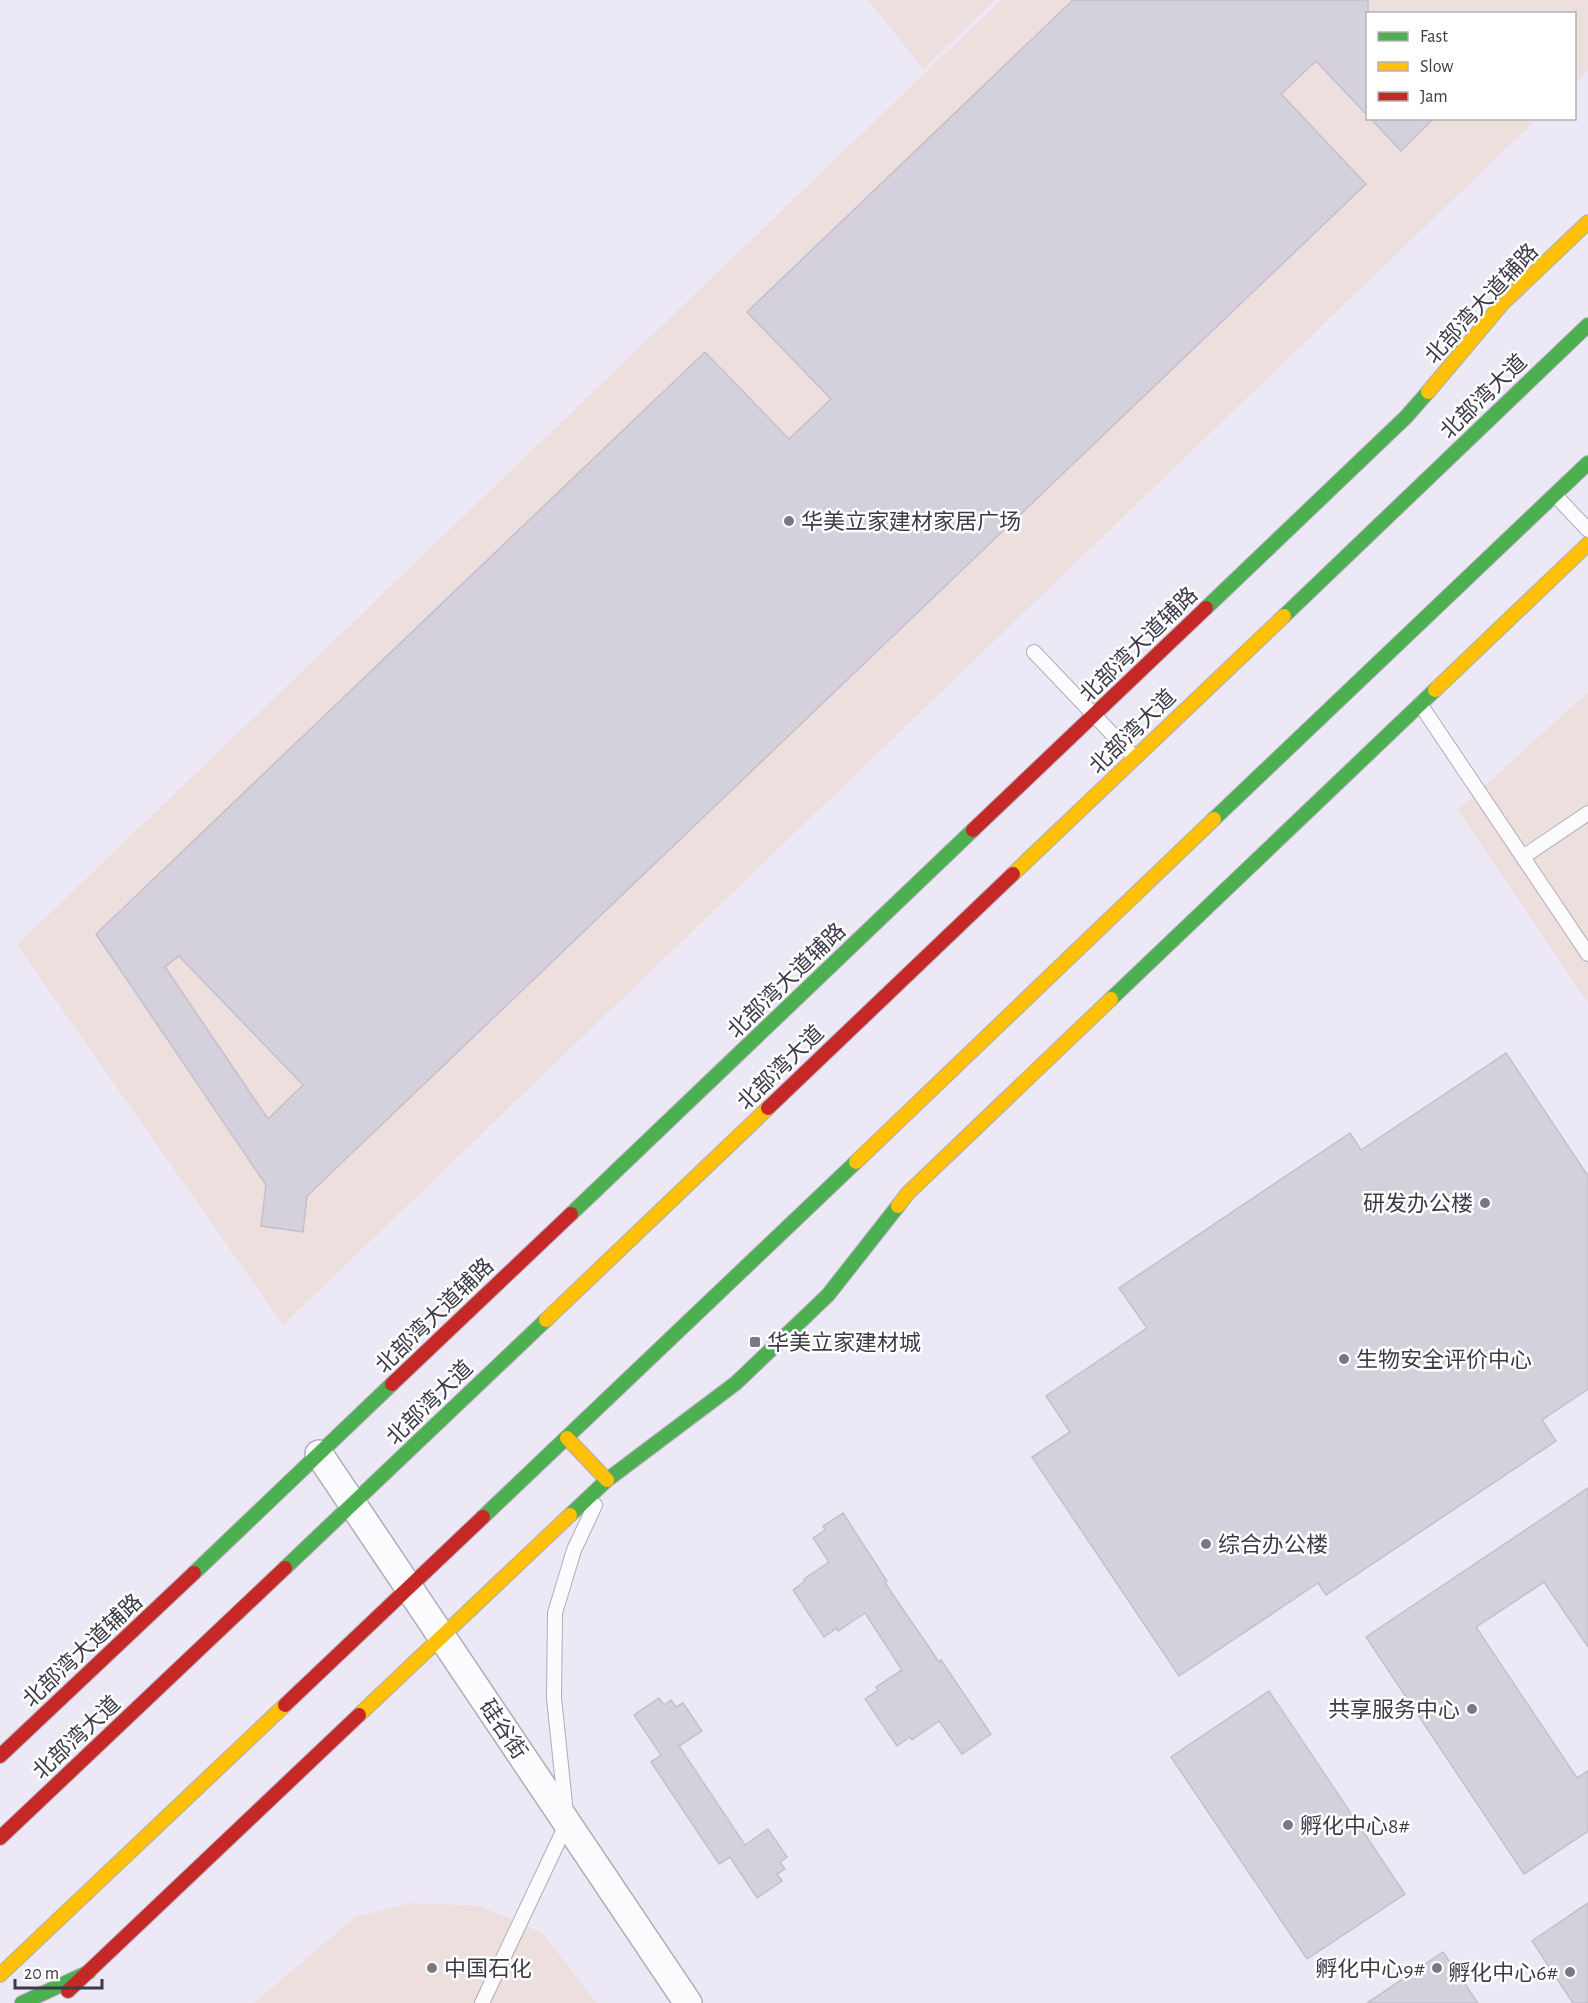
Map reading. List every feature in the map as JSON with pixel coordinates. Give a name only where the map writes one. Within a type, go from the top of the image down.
[{"type":"main road","name":"北部湾大道辅路","points":[[0,1756],[319,1455],[1406,417],[1502,304],[1588,222]]},
{"type":"main road","name":"北部湾大道","points":[[0,1838],[353,1504],[1587,325]]},
{"type":"main road","points":[[0,1975],[567,1438],[1588,463]]},
{"type":"main road","points":[[56,2003],[607,1480],[744,1376],[828,1295],[908,1193],[1588,544]]},
{"type":"main road","points":[[567,1438],[607,1480]]},
{"type":"main road","points":[[22,2003],[89,1972]]},
{"type":"street","name":"硅谷街","points":[[319,1455],[688,2003]]},
{"type":"lane","points":[[1555,495],[1588,530]]},
{"type":"lane","points":[[1034,652],[1135,758]]},
{"type":"lane","points":[[1420,704],[1588,954]]},
{"type":"lane","points":[[1522,857],[1588,813]]},
{"type":"lane","points":[[482,2003],[567,1823],[554,1698],[555,1613],[574,1550],[607,1480]]},
{"type":"shaded area","points":[[868,0],[995,0],[923,69]]},
{"type":"shaded area","name":"华美立家建材家居广场","points":[[1001,0],[1588,0],[1588,70],[1576,82],[1576,12],[1366,12],[1366,120],[1536,120],[283,1325],[17,945]]},
{"type":"shaded area","points":[[1588,692],[1588,1003],[1458,810]]},
{"type":"shaded area","name":"中国石化","points":[[412,1903],[481,1906],[542,1933],[597,2003],[254,2003],[355,1917]]},
{"type":"building","name":"华美立家建材家居广场","points":[[1073,0],[1368,0],[1366,114],[1316,61],[1281,94],[1366,184],[307,1196],[303,1232],[261,1226],[266,1185],[96,934],[705,352],[789,439],[831,399],[747,312]],"holes":[[[179,956],[303,1085],[268,1119],[165,967]]]},
{"type":"building","points":[[1372,120],[1432,120],[1401,151]]},
{"type":"building","name":"生物安全评价中心","points":[[1506,1053],[1588,1176],[1588,1389],[1542,1420],[1556,1441],[1326,1595],[1318,1583],[1179,1676],[1032,1457],[1070,1432],[1046,1396],[1147,1328],[1119,1288],[1350,1133],[1361,1150]]},
{"type":"building","name":"共享服务中心","points":[[1588,1488],[1588,1647],[1544,1582],[1476,1627],[1577,1778],[1588,1771],[1588,1831],[1524,1874],[1366,1637]]},
{"type":"building","points":[[843,1513],[887,1581],[885,1583],[991,1734],[962,1754],[939,1721],[912,1740],[910,1737],[897,1746],[865,1699],[878,1690],[876,1687],[902,1670],[865,1613],[838,1631],[837,1628],[824,1637],[793,1590],[805,1581],[804,1579],[829,1562],[813,1538],[825,1530],[823,1526]]},
{"type":"building","name":"孵化中心8#","points":[[1269,1691],[1405,1894],[1307,1959],[1171,1757]]},
{"type":"building","points":[[659,1698],[664,1705],[671,1700],[676,1707],[683,1703],[702,1731],[679,1746],[745,1845],[768,1829],[787,1857],[780,1862],[785,1869],[777,1874],[782,1881],[757,1898],[730,1857],[719,1864],[651,1762],[661,1755],[634,1715]]},
{"type":"building","name":"孵化中心6#","points":[[1588,1903],[1588,2003],[1573,2003],[1532,1941]]},
{"type":"building","name":"孵化中心9#","points":[[1443,1952],[1478,2003],[1367,2003]]},
{"type":"traffic: fast","points":[[1284,616],[1588,325]]},
{"type":"traffic: fast","points":[[1206,608],[1406,417],[1428,392]]},
{"type":"traffic: fast","points":[[1214,819],[1588,463]]},
{"type":"traffic: fast","points":[[1111,999],[1435,690]]},
{"type":"traffic: fast","points":[[571,1214],[973,830]]},
{"type":"traffic: fast","points":[[483,1517],[856,1162]]},
{"type":"traffic: fast","points":[[570,1515],[607,1480],[736,1383],[828,1295],[898,1206]]},
{"type":"traffic: fast","points":[[285,1568],[546,1320]]},
{"type":"traffic: fast","points":[[194,1573],[392,1384]]},
{"type":"traffic: fast","points":[[22,2003],[89,1972]]},
{"type":"traffic: slow","points":[[1428,392],[1502,304],[1588,222]]},
{"type":"traffic: slow","points":[[1435,690],[1588,544]]},
{"type":"traffic: slow","points":[[1013,874],[1284,616]]},
{"type":"traffic: slow","points":[[856,1162],[1214,819]]},
{"type":"traffic: slow","points":[[898,1206],[908,1193],[1111,999]]},
{"type":"traffic: slow","points":[[546,1320],[768,1108]]},
{"type":"traffic: slow","points":[[567,1438],[607,1480]]},
{"type":"traffic: slow","points":[[359,1715],[570,1515]]},
{"type":"traffic: slow","points":[[0,1975],[285,1705]]},
{"type":"traffic: jam","points":[[973,830],[1206,608]]},
{"type":"traffic: jam","points":[[768,1108],[1013,874]]},
{"type":"traffic: jam","points":[[392,1384],[571,1214]]},
{"type":"traffic: jam","points":[[285,1705],[483,1517]]},
{"type":"traffic: jam","points":[[0,1838],[285,1568]]},
{"type":"traffic: jam","points":[[0,1756],[194,1573]]},
{"type":"traffic: jam","points":[[68,1991],[359,1715]]},
{"type":"place","name":"华美立家建材家居广场","points":[[789,521]]},
{"type":"place","name":"研发办公楼","points":[[1485,1203]]},
{"type":"place","name":"华美立家建材城","points":[[755,1342]]},
{"type":"place","name":"生物安全评价中心","points":[[1344,1359]]},
{"type":"place","name":"综合办公楼","points":[[1206,1544]]},
{"type":"place","name":"共享服务中心","points":[[1472,1709]]},
{"type":"place","name":"孵化中心8#","points":[[1288,1825]]},
{"type":"place","name":"中国石化","points":[[432,1968]]},
{"type":"place","name":"孵化中心9#","points":[[1437,1968]]},
{"type":"place","name":"孵化中心6#","points":[[1570,1972]]}]
